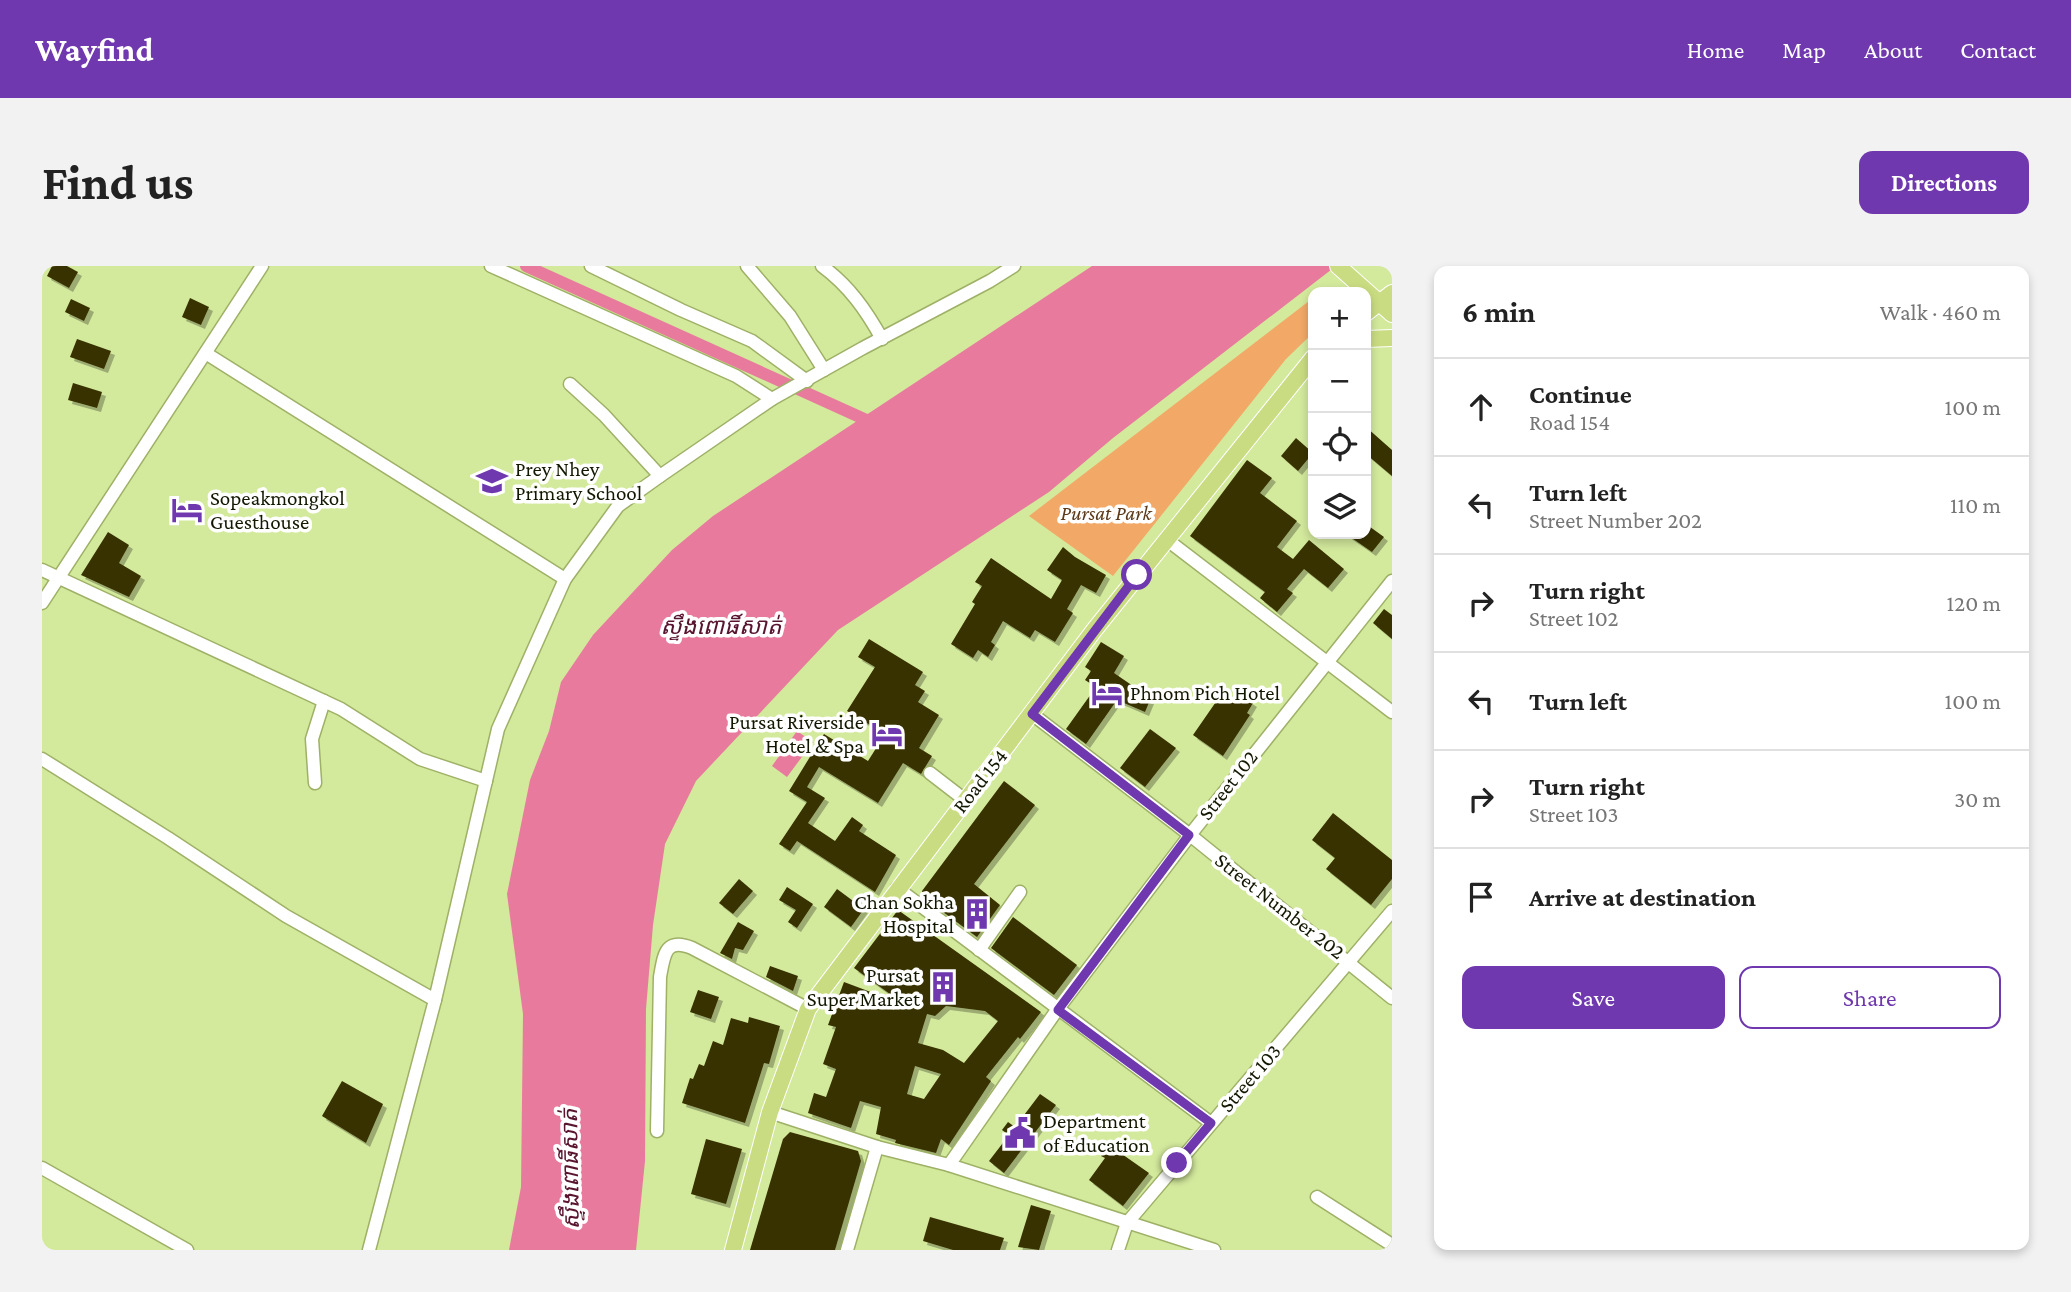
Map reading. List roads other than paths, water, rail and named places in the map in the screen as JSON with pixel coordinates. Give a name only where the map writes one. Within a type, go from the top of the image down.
[{"type":"main road","points":[[1338,266],[1361,286],[1385,298],[1392,314]]},
{"type":"main road","points":[[1371,309],[1385,298]]},
{"type":"main road","points":[[1371,340],[1392,338]]},
{"type":"main road","name":"Road 154","points":[[733,1250],[770,1112],[808,1009],[897,888],[1166,539],[1308,364]]},
{"type":"street","points":[[42,603],[262,266]]},
{"type":"street","points":[[491,266],[778,397]]},
{"type":"street","points":[[591,266],[752,341],[803,383]]},
{"type":"street","points":[[747,266],[790,316],[824,370]]},
{"type":"street","points":[[822,266],[848,287],[882,339]]},
{"type":"street","points":[[369,1250],[435,1000],[498,729],[565,579],[618,506],[660,476],[778,397],[1014,266]]},
{"type":"street","points":[[207,354],[565,579]]},
{"type":"street","points":[[570,384],[604,415],[660,476]]},
{"type":"street","points":[[1166,539],[1392,712]]},
{"type":"street","points":[[42,570],[324,701],[421,759],[486,782]]},
{"type":"street","name":"Street 102","points":[[949,1165],[1058,1010],[1189,835],[1392,581]]},
{"type":"street","points":[[315,783],[312,740],[324,701]]},
{"type":"street","name":"Street Number 202","points":[[1032,714],[1350,962],[1392,998]]},
{"type":"street","points":[[42,759],[286,916],[435,1000]]},
{"type":"street","points":[[930,773],[965,800]]},
{"type":"street","points":[[897,888],[1211,1123]]},
{"type":"street","points":[[979,950],[1020,892]]},
{"type":"street","name":"Street 103","points":[[1118,1250],[1126,1223],[1392,911]]},
{"type":"street","points":[[657,1131],[660,977],[664,956],[669,948],[681,943],[808,1009]]},
{"type":"street","points":[[770,1112],[877,1147],[949,1165],[1214,1250]]},
{"type":"street","points":[[847,1250],[877,1147]]},
{"type":"street","points":[[42,1168],[187,1250]]},
{"type":"street","points":[[1317,1197],[1392,1245]]},
{"type":"water","name":"ស្ទឹងពោធិ៍សាត់","points":[[1092,266],[1336,266],[1113,438],[1049,492],[838,630],[696,781],[665,844],[653,925],[646,1009],[645,1161],[636,1250],[509,1250],[521,1187],[523,1014],[507,894],[530,780],[549,731],[561,682],[593,635],[672,550],[713,516]]},
{"type":"water","points":[[797,731],[813,742],[787,777],[772,766]]},
{"type":"waterway","points":[[526,266],[873,423]]},
{"type":"place","name":"Prey Nhey Primary School","points":[[492,481]]},
{"type":"place","name":"Sopeakmongkol Guesthouse","points":[[187,510]]},
{"type":"place","name":"Phnom Pich Hotel","points":[[1107,693]]},
{"type":"place","name":"Pursat Riverside Hotel & Spa","points":[[887,734]]},
{"type":"place","name":"Chan Sokha Hospital","points":[[977,914]]},
{"type":"place","name":"Pursat Super Market","points":[[943,987]]},
{"type":"place","name":"Department of Education","points":[[1020,1133]]},
{"type":"park label","name":"Pursat Park","points":[[1106,513]]}]
